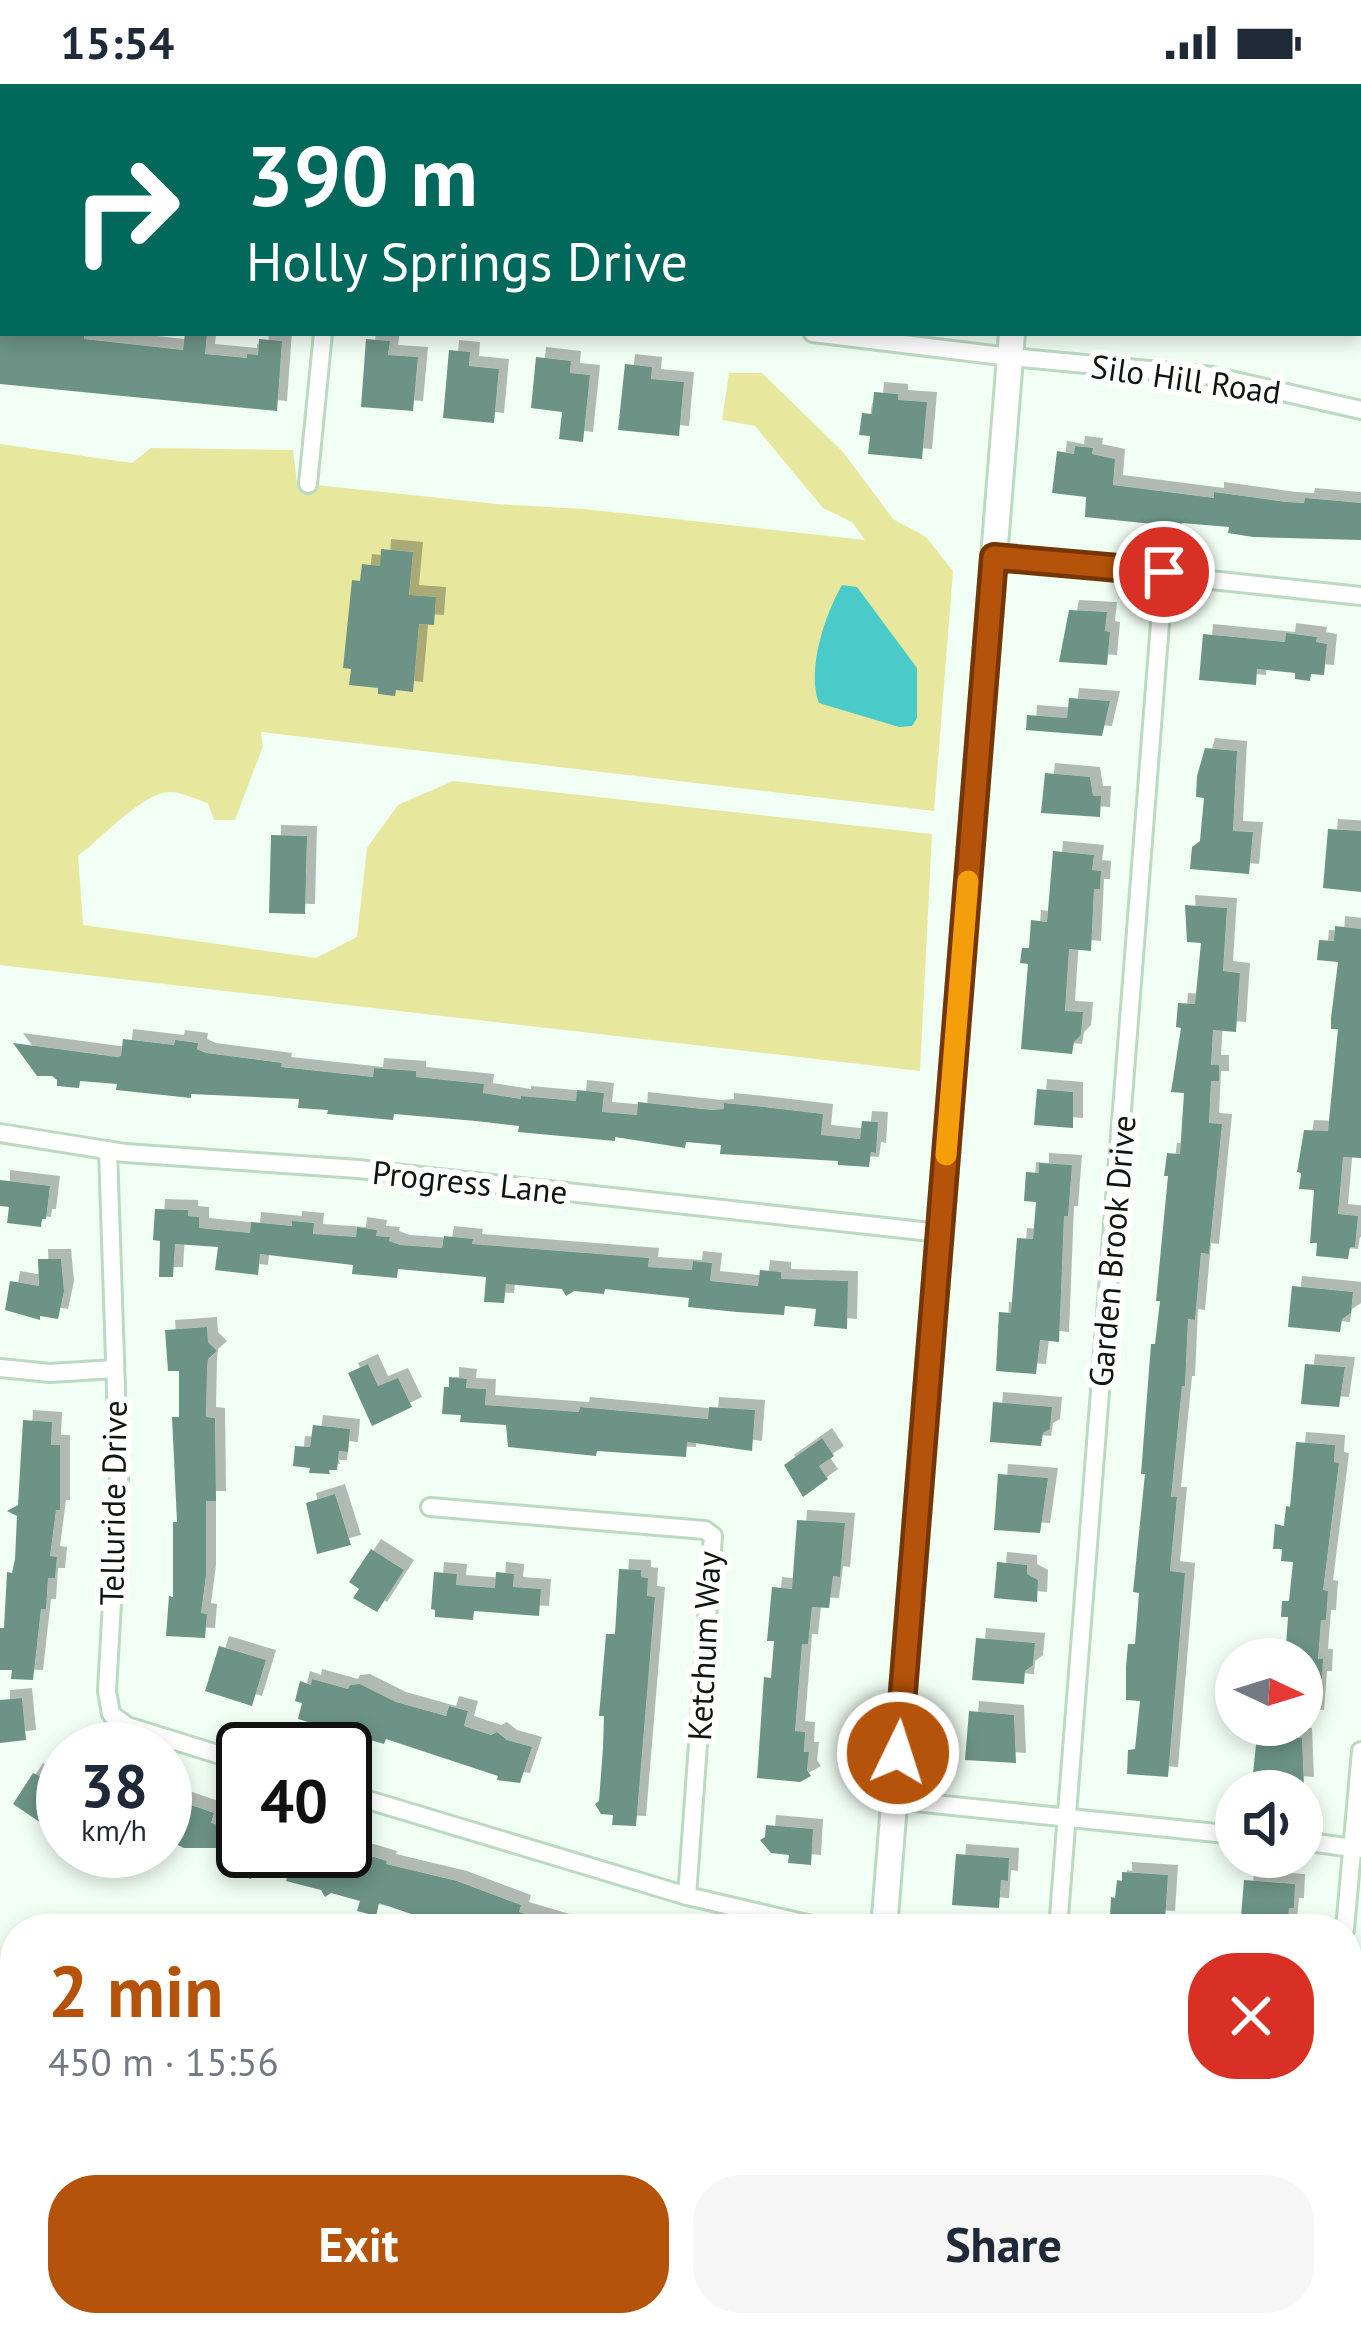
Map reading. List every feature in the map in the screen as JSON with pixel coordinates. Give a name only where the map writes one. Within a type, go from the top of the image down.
[{"type":"street","points":[[308,484],[323,336]]},
{"type":"street","name":"Silo Hill Road","points":[[862,336],[1011,345],[1213,376],[1361,410]]},
{"type":"street","points":[[885,1914],[1011,345]]},
{"type":"street","points":[[994,557],[1361,596]]},
{"type":"street","name":"Garden Brook Drive","points":[[1059,1914],[1164,572]]},
{"type":"street","name":"Progress Lane","points":[[0,1133],[108,1150],[358,1169],[940,1232]]},
{"type":"street","name":"Telluride Drive","points":[[108,1150],[118,1479],[107,1691],[111,1714],[127,1726],[216,1754]]},
{"type":"street","points":[[0,1367],[50,1373],[115,1369]]},
{"type":"street","name":"Ketchum Way","points":[[430,1507],[705,1530],[713,1536],[687,1896]]},
{"type":"street","points":[[1348,1914],[1357,1848],[1361,1750]]},
{"type":"street","points":[[895,1800],[1215,1833]]},
{"type":"street","points":[[372,1801],[687,1896],[764,1914]]},
{"type":"street","points":[[1323,1844],[1357,1848]]},
{"type":"green space","points":[[729,373],[762,373],[843,452],[893,519],[926,537],[953,571],[934,811],[261,732],[263,746],[235,820],[214,820],[208,803],[190,796],[160,794],[136,807],[78,856],[83,925],[316,958],[357,937],[367,848],[398,805],[453,781],[932,834],[920,1071],[0,965],[0,444],[132,463],[151,448],[293,450],[297,483],[865,540],[852,522],[823,508],[755,426],[722,420]]},
{"type":"water","points":[[842,585],[857,587],[917,668],[917,718],[912,726],[899,727],[819,703],[815,675],[819,643]]},
{"type":"building","points":[[0,336],[84,336],[183,350],[185,336],[207,336],[205,354],[247,358],[247,354],[258,355],[259,339],[282,341],[277,411],[0,384]]},
{"type":"building","points":[[366,339],[390,341],[388,355],[418,357],[413,411],[361,407]]},
{"type":"building","points":[[449,350],[470,352],[469,366],[499,369],[494,423],[443,418]]},
{"type":"building","points":[[536,357],[571,361],[570,373],[590,375],[583,442],[559,439],[562,412],[531,408]]},
{"type":"building","points":[[625,364],[652,367],[651,379],[684,382],[679,436],[618,430]]},
{"type":"building","points":[[874,392],[927,402],[922,459],[868,454],[870,436],[859,435],[862,413],[872,414]]},
{"type":"building","points":[[1075,446],[1093,448],[1092,454],[1115,459],[1113,485],[1214,498],[1214,492],[1286,502],[1304,503],[1305,498],[1361,503],[1361,540],[1253,537],[1228,533],[1229,527],[1085,517],[1086,497],[1052,493],[1057,451],[1074,454]]},
{"type":"building","points":[[381,549],[413,552],[409,595],[436,597],[434,625],[419,624],[413,692],[396,690],[395,696],[378,694],[378,688],[349,685],[351,669],[343,668],[352,580],[360,581],[362,564],[380,566]]},
{"type":"building","points":[[1069,610],[1107,612],[1107,665],[1059,662]]},
{"type":"building","points":[[1286,633],[1317,637],[1316,642],[1327,644],[1324,675],[1311,674],[1310,681],[1295,679],[1295,673],[1257,669],[1256,685],[1199,680],[1203,634],[1285,642]]},
{"type":"building","points":[[1069,698],[1110,701],[1102,736],[1026,730],[1027,715],[1067,718]]},
{"type":"building","points":[[1205,748],[1237,751],[1233,831],[1253,832],[1249,874],[1190,869],[1192,847],[1200,841],[1204,798],[1196,797],[1197,776]]},
{"type":"building","points":[[1045,773],[1090,777],[1093,796],[1101,796],[1100,817],[1041,813]]},
{"type":"building","points":[[1328,829],[1361,831],[1361,892],[1323,888]]},
{"type":"building","points":[[271,835],[307,836],[305,914],[269,913]]},
{"type":"building","points":[[1053,851],[1094,855],[1092,870],[1101,871],[1100,889],[1094,889],[1091,951],[1069,949],[1065,1011],[1083,1012],[1081,1035],[1072,1054],[1021,1049],[1028,964],[1020,963],[1022,948],[1029,948],[1031,920],[1047,922]]},
{"type":"building","points":[[1185,905],[1227,908],[1223,971],[1240,973],[1236,1032],[1213,1030],[1211,1065],[1219,1065],[1219,1081],[1211,1081],[1209,1123],[1222,1124],[1209,1254],[1201,1253],[1195,1320],[1188,1319],[1171,1497],[1177,1497],[1170,1571],[1185,1573],[1168,1777],[1127,1774],[1140,1701],[1126,1700],[1126,1667],[1128,1644],[1135,1644],[1139,1593],[1133,1592],[1151,1344],[1155,1344],[1160,1301],[1156,1301],[1168,1176],[1164,1176],[1167,1153],[1180,1154],[1184,1093],[1171,1092],[1181,1028],[1176,1027],[1178,1003],[1195,1004],[1201,943],[1187,942]]},
{"type":"building","points":[[1335,926],[1361,929],[1361,1158],[1343,1157],[1338,1214],[1358,1216],[1355,1247],[1350,1247],[1348,1259],[1316,1256],[1317,1243],[1310,1243],[1314,1190],[1299,1189],[1301,1173],[1297,1172],[1304,1130],[1328,1131],[1338,1029],[1331,1029],[1331,1018],[1338,962],[1317,960],[1319,940],[1334,941]]},
{"type":"building","points":[[123,1039],[198,1043],[197,1049],[206,1053],[282,1063],[281,1067],[373,1077],[374,1068],[416,1071],[416,1077],[484,1084],[483,1093],[521,1099],[576,1101],[577,1090],[604,1093],[602,1112],[637,1115],[638,1102],[712,1110],[724,1109],[724,1103],[755,1106],[823,1114],[821,1135],[860,1139],[862,1121],[878,1122],[876,1153],[871,1152],[869,1167],[838,1165],[838,1161],[720,1154],[721,1145],[686,1142],[685,1148],[615,1137],[615,1141],[518,1132],[519,1126],[476,1121],[327,1114],[328,1110],[298,1108],[299,1099],[191,1094],[191,1098],[80,1081],[79,1088],[57,1086],[52,1076],[37,1076],[13,1043],[117,1057]]},
{"type":"building","points":[[1037,1089],[1073,1092],[1073,1128],[1034,1125]]},
{"type":"building","points":[[1039,1163],[1072,1165],[1068,1216],[1064,1216],[1059,1342],[1040,1340],[1036,1374],[996,1371],[999,1312],[1011,1313],[1017,1238],[1033,1239],[1036,1202],[1024,1201],[1026,1172],[1039,1173]]},
{"type":"building","points":[[0,1180],[50,1186],[41,1227],[7,1223],[9,1207],[0,1206]]},
{"type":"building","points":[[155,1209],[188,1210],[188,1216],[199,1217],[199,1228],[250,1233],[251,1222],[292,1226],[292,1221],[314,1223],[313,1234],[356,1237],[357,1227],[377,1230],[376,1236],[390,1237],[389,1241],[400,1245],[442,1248],[444,1236],[473,1239],[472,1244],[649,1258],[648,1267],[692,1270],[693,1261],[712,1263],[710,1281],[758,1286],[760,1270],[781,1272],[781,1279],[848,1281],[847,1329],[814,1326],[816,1309],[785,1306],[784,1315],[737,1312],[688,1307],[689,1298],[605,1289],[604,1294],[574,1291],[566,1296],[562,1289],[506,1284],[504,1303],[484,1302],[486,1277],[398,1269],[397,1278],[352,1274],[353,1265],[260,1254],[258,1275],[215,1270],[218,1247],[175,1244],[173,1277],[159,1277],[160,1241],[153,1240]]},
{"type":"building","points":[[38,1259],[61,1259],[64,1291],[58,1319],[40,1316],[40,1320],[5,1310],[10,1281],[39,1286]]},
{"type":"building","points":[[1292,1286],[1353,1292],[1351,1313],[1342,1319],[1340,1332],[1288,1327]]},
{"type":"building","points":[[207,1327],[208,1342],[217,1351],[208,1359],[207,1369],[206,1417],[215,1418],[216,1501],[206,1501],[201,1613],[207,1614],[205,1638],[166,1636],[169,1596],[173,1597],[173,1522],[177,1522],[172,1417],[179,1417],[179,1371],[168,1371],[165,1330]]},
{"type":"building","points":[[368,1364],[378,1386],[398,1378],[412,1407],[372,1426],[348,1373]]},
{"type":"building","points":[[1305,1364],[1345,1367],[1339,1407],[1301,1404]]},
{"type":"building","points":[[449,1377],[467,1379],[466,1388],[486,1389],[485,1405],[579,1412],[580,1407],[708,1419],[709,1407],[755,1410],[752,1451],[687,1442],[686,1457],[597,1451],[596,1456],[508,1447],[506,1425],[460,1422],[461,1415],[442,1414]]},
{"type":"building","points":[[993,1402],[1052,1407],[1050,1429],[1043,1433],[1041,1446],[990,1442]]},
{"type":"building","points":[[23,1420],[52,1422],[51,1445],[60,1445],[60,1510],[56,1510],[50,1556],[57,1557],[55,1578],[48,1578],[46,1609],[41,1609],[33,1680],[11,1679],[12,1670],[0,1670],[0,1628],[4,1628],[7,1572],[12,1573],[15,1559],[17,1516],[7,1511],[18,1505]]},
{"type":"building","points":[[313,1425],[350,1429],[348,1452],[339,1451],[337,1470],[329,1470],[330,1474],[293,1466],[295,1446],[310,1447]]},
{"type":"building","points":[[822,1438],[834,1456],[819,1466],[828,1479],[803,1497],[784,1465]]},
{"type":"building","points":[[1296,1442],[1335,1445],[1334,1462],[1339,1463],[1323,1590],[1328,1591],[1326,1620],[1321,1620],[1320,1638],[1286,1638],[1288,1617],[1281,1617],[1282,1601],[1289,1601],[1293,1562],[1281,1561],[1282,1549],[1273,1549],[1275,1524],[1284,1526],[1286,1506],[1290,1507]]},
{"type":"building","points":[[998,1474],[1048,1478],[1040,1533],[994,1530]]},
{"type":"building","points":[[335,1494],[351,1545],[317,1554],[306,1503]]},
{"type":"building","points":[[797,1520],[845,1523],[840,1577],[833,1576],[829,1608],[812,1607],[808,1644],[802,1644],[795,1731],[805,1732],[804,1752],[809,1752],[811,1776],[800,1782],[757,1778],[764,1677],[771,1678],[774,1641],[767,1641],[772,1587],[792,1589]]},
{"type":"building","points":[[371,1549],[404,1570],[377,1612],[353,1598],[359,1589],[349,1582]]},
{"type":"building","points":[[997,1562],[1027,1565],[1027,1574],[1038,1580],[1037,1602],[994,1598]]},
{"type":"building","points":[[619,1569],[641,1570],[641,1577],[648,1578],[647,1596],[655,1597],[636,1826],[612,1825],[613,1815],[601,1814],[595,1804],[603,1748],[604,1716],[599,1716],[606,1634],[615,1634]]},
{"type":"building","points":[[434,1572],[457,1574],[456,1585],[495,1588],[496,1572],[514,1574],[513,1587],[541,1589],[539,1616],[474,1611],[473,1620],[435,1617],[431,1609]]},
{"type":"building","points":[[976,1638],[1035,1643],[1033,1665],[1025,1671],[1024,1684],[972,1680]]},
{"type":"building","points":[[219,1646],[266,1660],[252,1706],[205,1691]]},
{"type":"building","points":[[312,1679],[348,1689],[360,1684],[396,1702],[446,1716],[449,1706],[468,1711],[464,1726],[491,1735],[497,1732],[532,1747],[520,1783],[497,1780],[498,1776],[386,1739],[384,1744],[372,1741],[372,1722],[298,1719],[302,1703],[295,1701],[300,1681],[311,1685]]},
{"type":"building","points":[[22,1698],[26,1740],[0,1743],[0,1700]]},
{"type":"building","points":[[969,1711],[1014,1715],[1016,1763],[965,1760]]},
{"type":"building","points":[[1256,1746],[1302,1746],[1303,1770],[1253,1770]]},
{"type":"building","points":[[33,1773],[36,1774],[36,1820],[13,1804]]},
{"type":"building","points":[[192,1805],[214,1813],[216,1848],[192,1848]]},
{"type":"building","points":[[766,1825],[813,1829],[811,1865],[788,1863],[789,1855],[771,1853],[760,1840]]},
{"type":"building","points":[[956,1854],[1009,1858],[999,1908],[952,1905]]},
{"type":"building","points":[[372,1856],[457,1881],[521,1905],[519,1912],[526,1914],[411,1914],[379,1903],[376,1914],[368,1914],[357,1911],[360,1901],[331,1893],[325,1897],[321,1890],[287,1878],[372,1878]]},
{"type":"building","points":[[1122,1872],[1168,1875],[1165,1914],[1110,1914],[1117,1880],[1122,1881]]},
{"type":"building","points":[[1244,1880],[1295,1884],[1294,1908],[1289,1908],[1288,1914],[1241,1914]]},
{"type":"slow traffic","points":[[946,1155],[968,881]]},
{"type":"route","points":[[898,1753],[994,557],[1164,572]]}]
